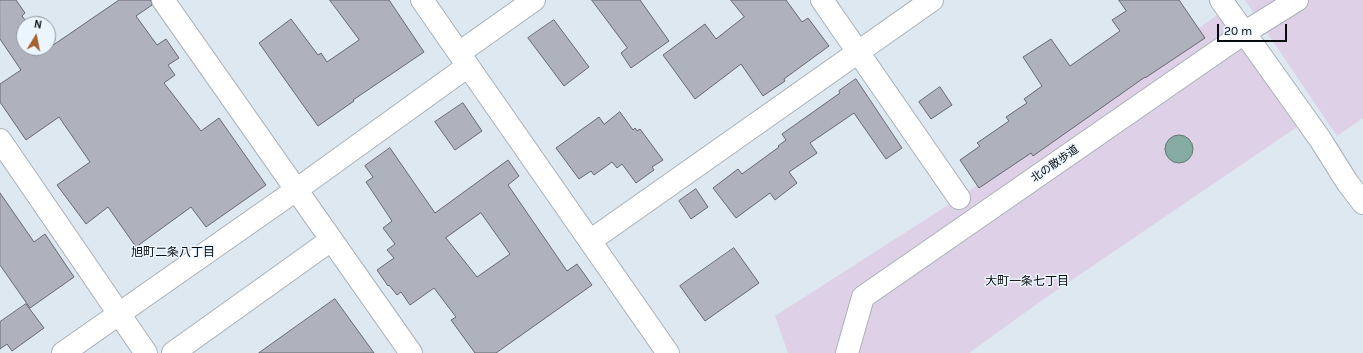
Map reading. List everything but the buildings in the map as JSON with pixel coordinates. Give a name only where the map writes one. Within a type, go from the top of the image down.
[{"type":"street","points":[[163,0],[411,353]]},
{"type":"street","points":[[422,0],[668,353]]},
{"type":"street","points":[[63,353],[296,190],[464,59],[534,0]]},
{"type":"street","points":[[822,0],[959,198]]},
{"type":"street","points":[[590,242],[932,0]]},
{"type":"street","points":[[1222,0],[1363,203]]},
{"type":"street","name":"北の散歩道","points":[[847,353],[863,297],[1244,33],[1297,0]]},
{"type":"street","points":[[0,140],[146,353]]},
{"type":"street","points":[[173,353],[331,240]]},
{"type":"shaded area","points":[[1245,0],[1363,0],[1363,118],[1337,136]]},
{"type":"shaded area","points":[[1223,11],[1297,127],[1041,301],[969,353],[788,353],[775,316],[959,198]]},
{"type":"shaded area","points":[[1179,135],[1189,139],[1193,149],[1189,159],[1179,163],[1169,159],[1165,149],[1169,139]]},
{"type":"district","name":"旭町二条八丁目","points":[[173,253]]},
{"type":"district","name":"大町一条七丁目","points":[[1027,282]]}]
